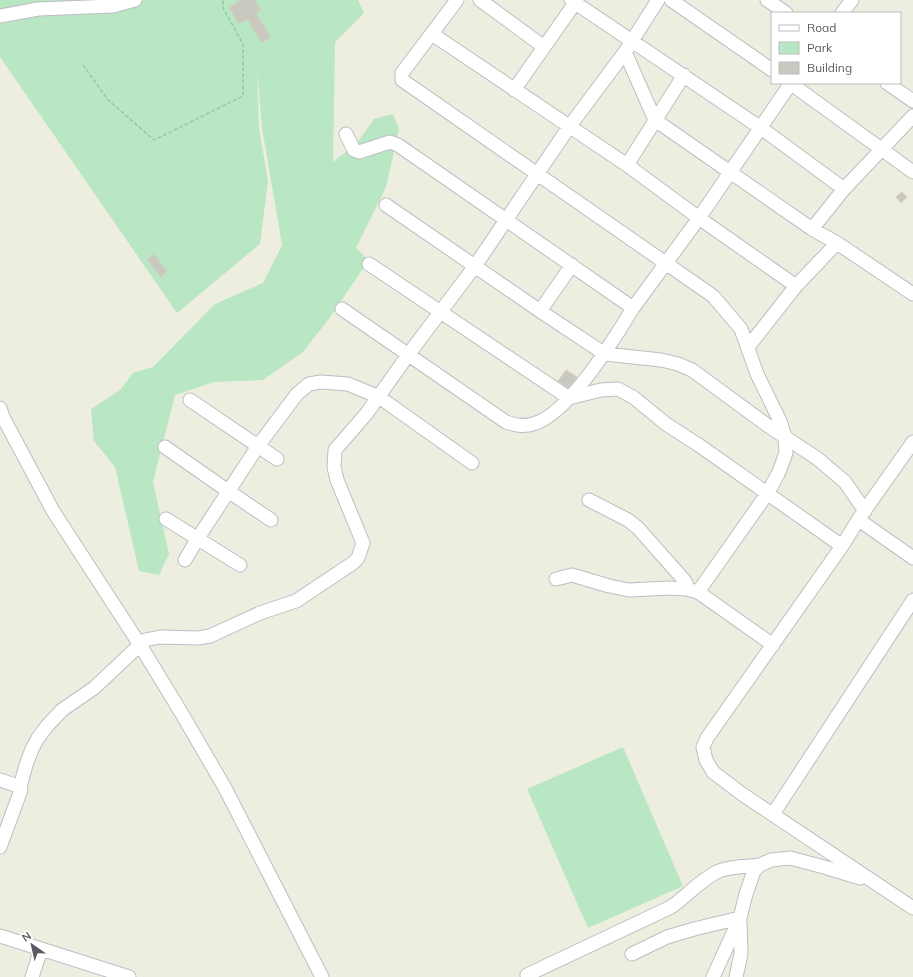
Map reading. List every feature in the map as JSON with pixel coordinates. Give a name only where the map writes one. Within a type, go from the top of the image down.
[{"type":"street","points":[[0,16],[37,4],[113,3],[135,0]]},
{"type":"street","points":[[457,0],[402,73],[402,80],[713,296],[741,329],[757,374],[780,421],[785,437],[786,453],[778,474],[767,494],[692,591]]},
{"type":"street","points":[[480,0],[544,47]]},
{"type":"street","points":[[0,847],[3,833],[20,793],[26,765],[32,749],[46,726],[62,710],[94,688],[145,640],[151,638],[198,638],[210,636],[260,613],[296,601],[353,563],[358,558],[363,543],[337,480],[334,467],[334,454],[337,447],[379,397],[408,355],[475,266],[569,126],[628,46],[658,0]]},
{"type":"street","points":[[671,0],[771,69]]},
{"type":"street","points":[[767,0],[785,12]]},
{"type":"street","points":[[843,12],[852,0]]},
{"type":"street","points":[[514,90],[529,70],[573,1],[628,46],[684,75],[761,128],[844,189]]},
{"type":"street","points":[[432,34],[627,165],[796,286]]},
{"type":"street","points":[[628,46],[655,120],[812,229],[836,243],[913,294]]},
{"type":"street","points":[[627,165],[684,75]]},
{"type":"street","points":[[342,309],[506,422],[518,426],[534,424],[552,414],[569,398],[605,354],[634,308],[699,218],[790,84]]},
{"type":"street","points":[[792,84],[913,172]]},
{"type":"street","points":[[889,84],[913,101]]},
{"type":"street","points":[[812,229],[844,189],[880,149],[913,116]]},
{"type":"street","points":[[346,134],[354,150],[359,152],[390,142],[398,145],[634,308]]},
{"type":"street","points":[[386,205],[605,354],[661,360],[678,364],[692,370],[767,426],[818,459],[845,482],[862,516],[913,558]]},
{"type":"street","points":[[748,347],[796,286],[836,243]]},
{"type":"street","points":[[369,264],[569,398],[601,390],[618,389],[632,397],[666,424],[700,446],[842,546]]},
{"type":"street","points":[[540,311],[572,265]]},
{"type":"street","points":[[185,560],[258,446],[297,394],[309,384],[321,382],[348,384],[379,397],[472,463]]},
{"type":"street","points":[[190,400],[277,459]]},
{"type":"street","points":[[0,408],[3,417],[53,511],[140,645],[225,788],[322,977]]},
{"type":"street","points":[[913,442],[707,738],[703,747],[706,760],[714,772],[742,794],[913,908]]},
{"type":"street","points":[[165,447],[271,520]]},
{"type":"street","points":[[589,500],[628,520],[638,528],[692,591],[773,645]]},
{"type":"street","points":[[166,519],[240,565]]},
{"type":"street","points":[[556,579],[572,575],[609,586],[629,590],[669,588],[692,591]]},
{"type":"street","points":[[773,814],[913,600]]},
{"type":"street","points":[[0,780],[20,788]]},
{"type":"street","points":[[527,975],[671,907],[708,877],[719,871],[730,868],[760,865],[771,860],[790,858],[872,882]]},
{"type":"street","points":[[713,977],[740,918],[754,871],[760,865]]},
{"type":"street","points":[[632,954],[667,938],[694,929],[740,918]]},
{"type":"street","points":[[736,977],[741,954],[740,918]]},
{"type":"street","points":[[0,936],[41,949],[104,973],[129,977]]},
{"type":"street","points":[[32,977],[41,949]]},
{"type":"path","points":[[83,65],[108,100],[154,140],[243,96],[243,44],[223,8],[223,0]]},
{"type":"green space","points":[[0,0],[358,0],[364,13],[335,42],[333,162],[357,143],[374,119],[393,114],[399,129],[386,187],[356,248],[369,260],[328,320],[303,352],[263,380],[214,382],[175,395],[153,482],[169,554],[159,575],[139,571],[115,467],[94,441],[91,409],[120,390],[133,373],[153,367],[215,304],[263,283],[282,245],[262,128],[257,71],[259,128],[268,181],[260,244],[177,313],[0,57]]},
{"type":"green space","points":[[623,747],[683,886],[588,928],[527,789]]},
{"type":"building","points":[[241,0],[255,0],[261,10],[256,13],[271,37],[262,43],[247,19],[239,24],[229,8]]},
{"type":"building","points":[[902,192],[907,197],[901,203],[896,197]]},
{"type":"building","points":[[154,254],[167,271],[161,277],[147,260]]},
{"type":"building","points":[[566,370],[577,377],[568,388],[558,381]]}]
